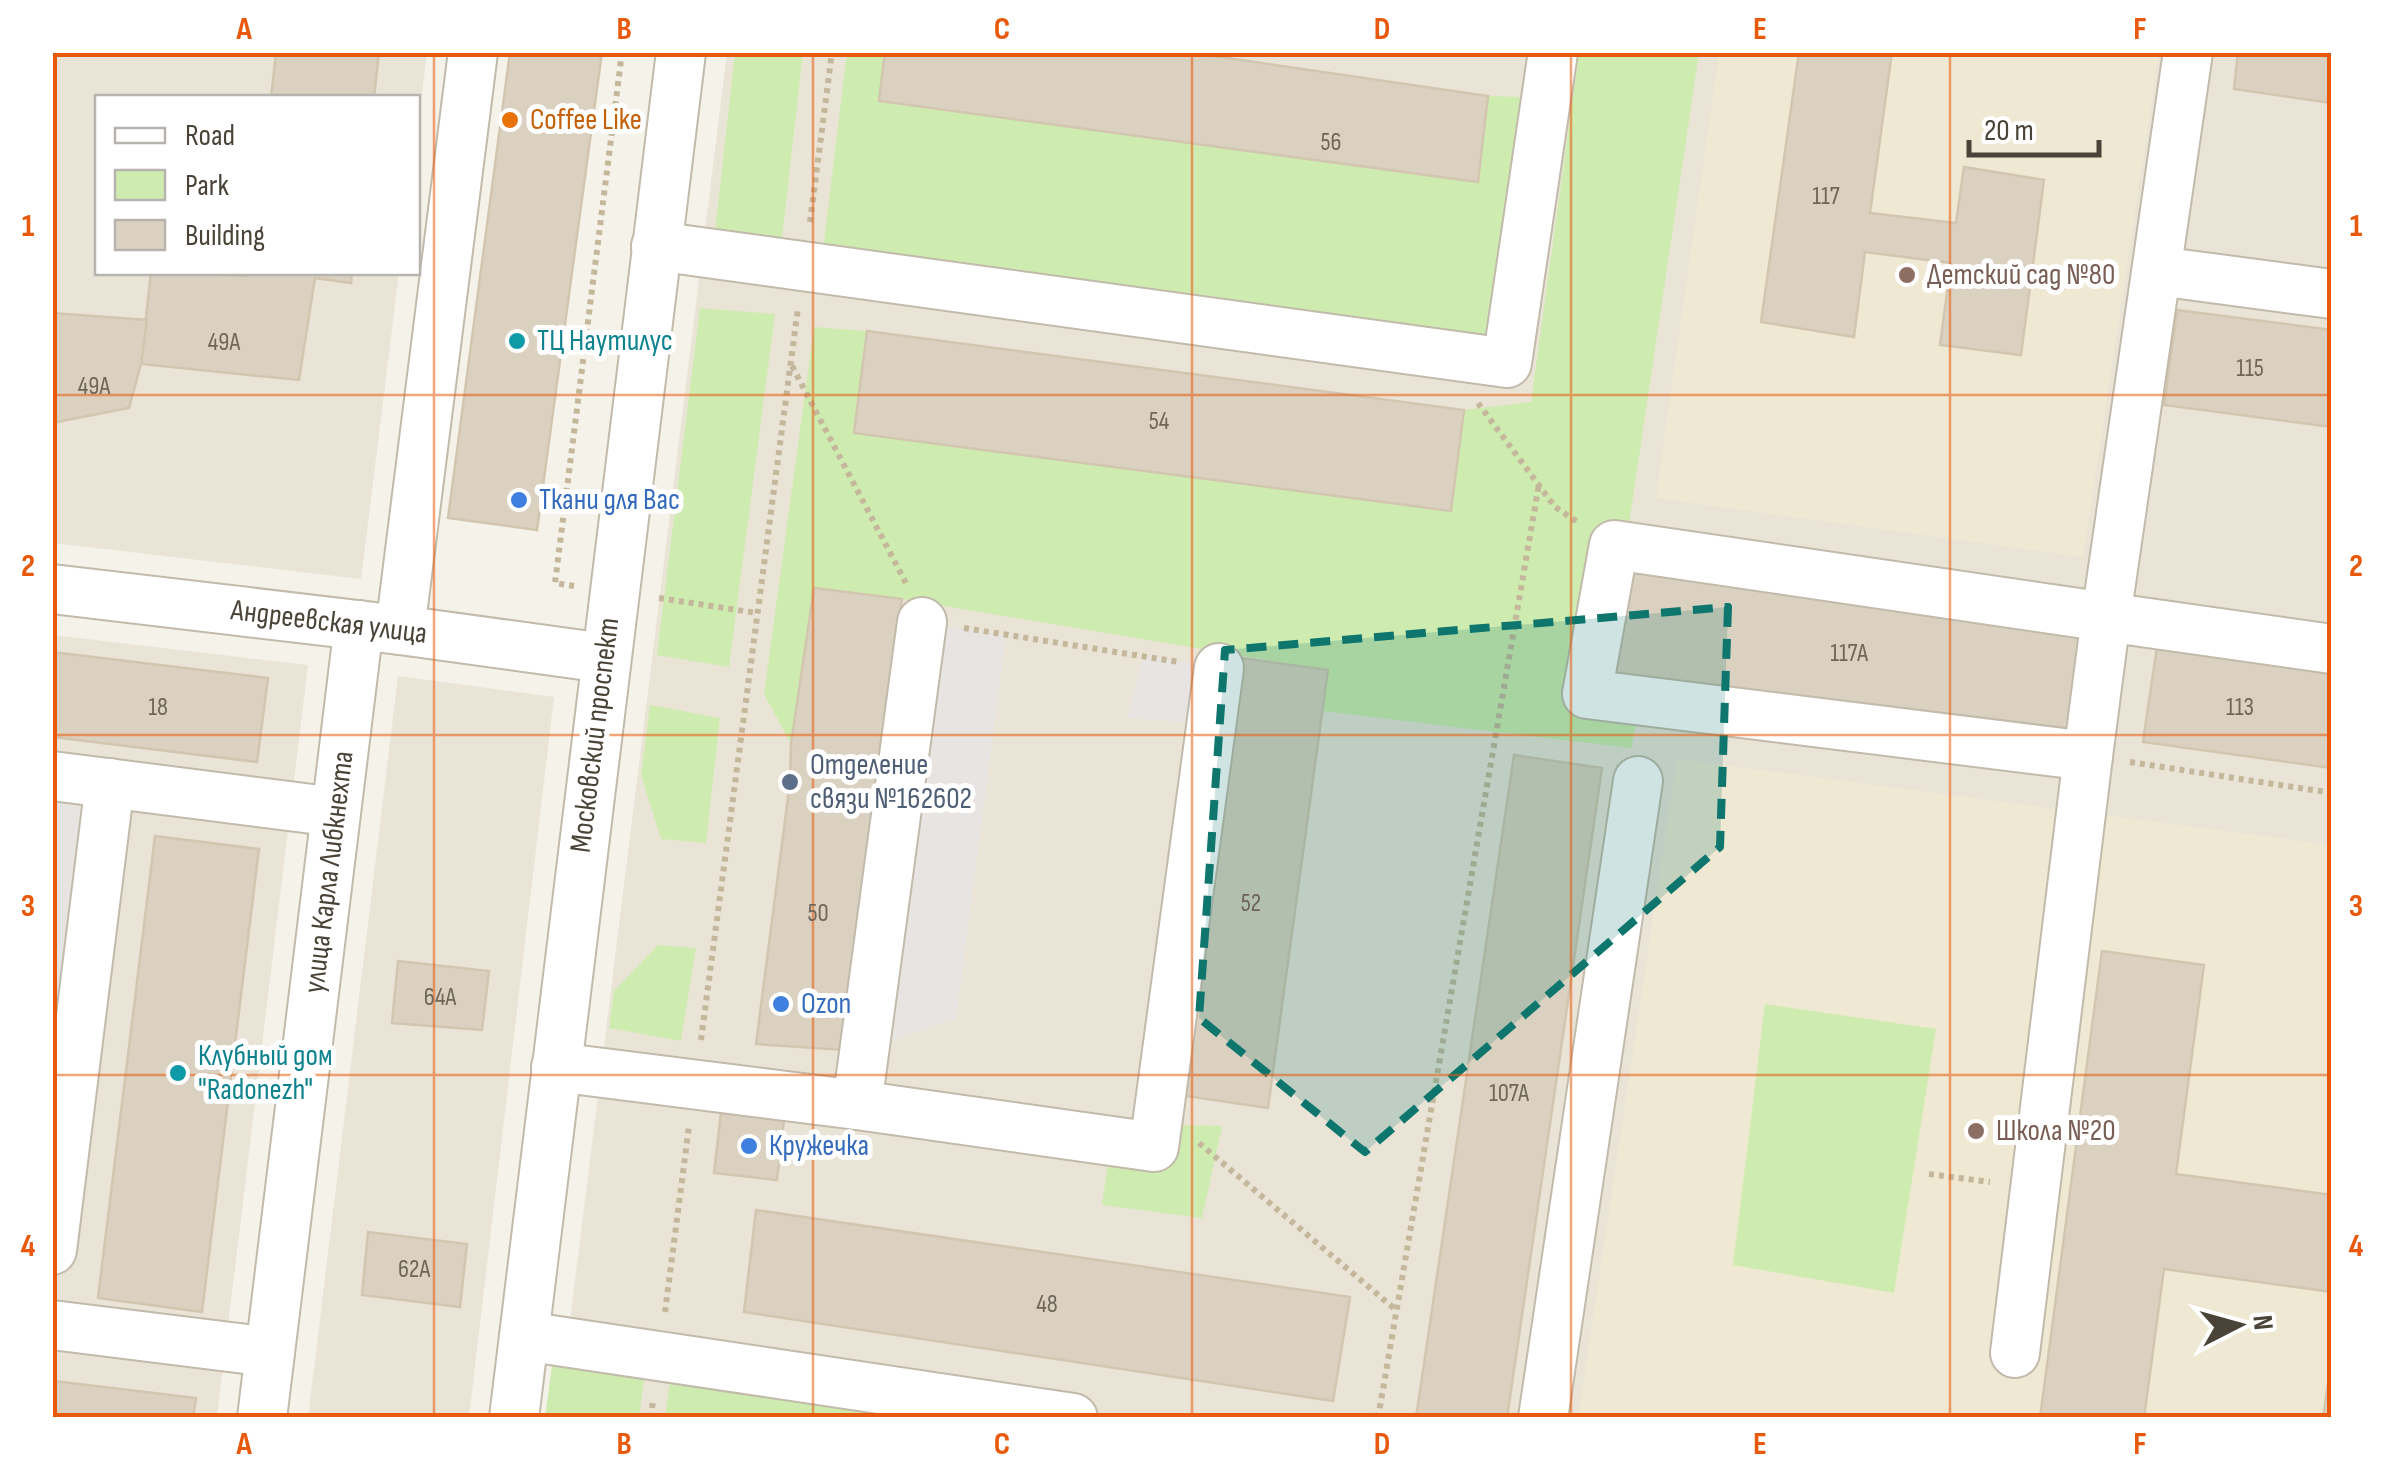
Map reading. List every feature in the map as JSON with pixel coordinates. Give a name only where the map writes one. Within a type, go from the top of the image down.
[{"type":"street","name":"улица Карла Либкнехта","points":[[262,1418],[336,812],[380,627],[472,52]]},
{"type":"street","name":"Московский проспект","points":[[514,1418],[681,52]]},
{"type":"street","points":[[656,246],[1507,363],[1553,52]]},
{"type":"street","points":[[2016,1353],[2106,617],[2188,52]]},
{"type":"street","points":[[2158,271],[2332,294]]},
{"type":"street","points":[[2088,756],[1586,694],[1614,546],[2332,650]]},
{"type":"street","name":"Андреевская улица","points":[[52,589],[604,658]]},
{"type":"street","points":[[857,1104],[922,622]]},
{"type":"street","points":[[556,1067],[857,1104],[1154,1147],[1219,668]]},
{"type":"street","points":[[52,776],[336,812]]},
{"type":"street","points":[[1543,1418],[1638,781]]},
{"type":"street","points":[[52,1250],[110,783]]},
{"type":"street","points":[[52,1325],[270,1352]]},
{"type":"street","points":[[524,1336],[1073,1418]]},
{"type":"path","points":[[589,588],[556,583],[622,52]]},
{"type":"path","points":[[651,1418],[832,52]]},
{"type":"path","points":[[1442,354],[1556,507],[1614,546]]},
{"type":"path","points":[[791,363],[916,602],[922,622],[1219,668]]},
{"type":"path","points":[[1378,1418],[1538,484]]},
{"type":"path","points":[[653,598],[757,613]]},
{"type":"path","points":[[2088,756],[2332,793]]},
{"type":"path","points":[[1160,1110],[1396,1310]]},
{"type":"path","points":[[1929,1174],[2036,1188]]},
{"type":"highlighted area","points":[[1728,607],[1720,847],[1365,1152],[1199,1018],[1225,650]]},
{"type":"shaded area","points":[[53,53],[427,53],[420,111],[420,95],[95,95],[95,275],[399,275],[361,579],[53,543]]},
{"type":"shaded area","points":[[727,53],[2331,53],[2331,1417],[558,1418]]},
{"type":"shaded area","name":"Детский сад №80","points":[[1719,53],[2159,53],[2083,557],[1656,498]]},
{"type":"shaded area","points":[[922,622],[1006,635],[956,1018],[865,1050]]},
{"type":"shaded area","points":[[53,635],[308,665],[217,1417],[53,1418]]},
{"type":"shaded area","points":[[1143,656],[1219,668],[1212,724],[1128,718]]},
{"type":"shaded area","points":[[398,676],[554,697],[469,1417],[308,1418]]},
{"type":"shaded area","name":"Школа №20","points":[[1677,759],[2331,845],[2331,1417],[1578,1418]]},
{"type":"shaded area","points":[[53,803],[87,807],[53,1076]]},
{"type":"green space","points":[[735,53],[803,53],[781,247],[714,240]]},
{"type":"green space","points":[[847,53],[885,53],[880,101],[1477,182],[1488,96],[1531,97],[1493,338],[823,249]]},
{"type":"green space","points":[[1579,53],[1699,53],[1628,531],[1580,698],[1640,709],[1631,748],[1322,711],[1327,670],[902,599],[814,588],[791,744],[764,694],[814,327],[867,331],[854,433],[1451,511],[1464,410],[1531,402]]},
{"type":"green space","points":[[700,308],[775,314],[729,667],[657,655]]},
{"type":"green space","points":[[650,705],[720,718],[706,843],[661,839],[641,775]]},
{"type":"green space","points":[[658,945],[696,948],[681,1041],[609,1028],[614,991]]},
{"type":"green space","points":[[1765,1004],[1936,1029],[1894,1293],[1733,1265]]},
{"type":"green space","points":[[1180,1125],[1222,1126],[1202,1218],[1102,1205],[1110,1148]]},
{"type":"green space","points":[[555,1342],[647,1360],[639,1417],[545,1418]]},
{"type":"green space","points":[[672,1365],[1031,1418],[665,1418]]},
{"type":"building","points":[[276,52],[379,52],[374,95],[271,95]]},
{"type":"building","name":"ТЦ Наутилус","points":[[510,52],[602,52],[537,530],[448,518]]},
{"type":"building","points":[[885,52],[1186,52],[1488,96],[1478,182],[879,101]]},
{"type":"building","points":[[1799,52],[1892,52],[1870,213],[1956,223],[1964,167],[2044,180],[2021,355],[1940,345],[1951,263],[1865,252],[1854,337],[1761,322]]},
{"type":"building","points":[[2238,52],[2332,52],[2332,103],[2234,89]]},
{"type":"building","points":[[151,275],[352,275],[351,283],[315,278],[299,380],[141,364]]},
{"type":"building","points":[[2177,310],[2332,330],[2332,427],[2164,405]]},
{"type":"building","points":[[52,313],[147,320],[129,408],[52,423]]},
{"type":"building","points":[[867,331],[1464,410],[1451,511],[854,433]]},
{"type":"building","points":[[1625,569],[2090,634],[2076,737],[1607,672]]},
{"type":"building","points":[[814,588],[902,599],[844,1050],[756,1044],[790,782],[791,744]]},
{"type":"building","points":[[2157,647],[2332,672],[2332,768],[2143,742]]},
{"type":"building","points":[[52,652],[268,678],[257,762],[52,737]]},
{"type":"building","points":[[1241,658],[1328,670],[1268,1108],[1180,1095]]},
{"type":"building","points":[[1514,755],[1602,768],[1507,1418],[1416,1418]]},
{"type":"building","name":"Клубный дом \"Radonezh\"","points":[[155,836],[259,849],[202,1312],[98,1298]]},
{"type":"building","points":[[2102,951],[2204,965],[2176,1174],[2332,1195],[2332,1292],[2164,1269],[2144,1418],[2040,1418]]},
{"type":"building","points":[[398,961],[489,971],[482,1030],[392,1023]]},
{"type":"building","name":"Кружечка","points":[[721,1113],[784,1120],[777,1180],[714,1173]]},
{"type":"building","points":[[756,1210],[1350,1297],[1333,1401],[744,1312]]},
{"type":"building","points":[[368,1232],[467,1244],[460,1307],[362,1295]]},
{"type":"building","points":[[2332,1356],[2332,1418],[2323,1418]]},
{"type":"building","points":[[54,1381],[196,1398],[193,1418],[52,1418]]},
{"type":"place","name":"Coffee Like","points":[[510,120]]},
{"type":"place","name":"Детский сад №80","points":[[1907,275]]},
{"type":"place","name":"ТЦ Наутилус","points":[[517,341]]},
{"type":"place","name":"Ткани для Вас","points":[[519,500]]},
{"type":"place","name":"Отделение связи №162602","points":[[790,782]]},
{"type":"place","name":"Ozon","points":[[781,1004]]},
{"type":"place","name":"Клубный дом \"Radonezh\"","points":[[178,1073]]},
{"type":"place","name":"Школа №20","points":[[1976,1131]]},
{"type":"place","name":"Кружечка","points":[[749,1146]]}]
